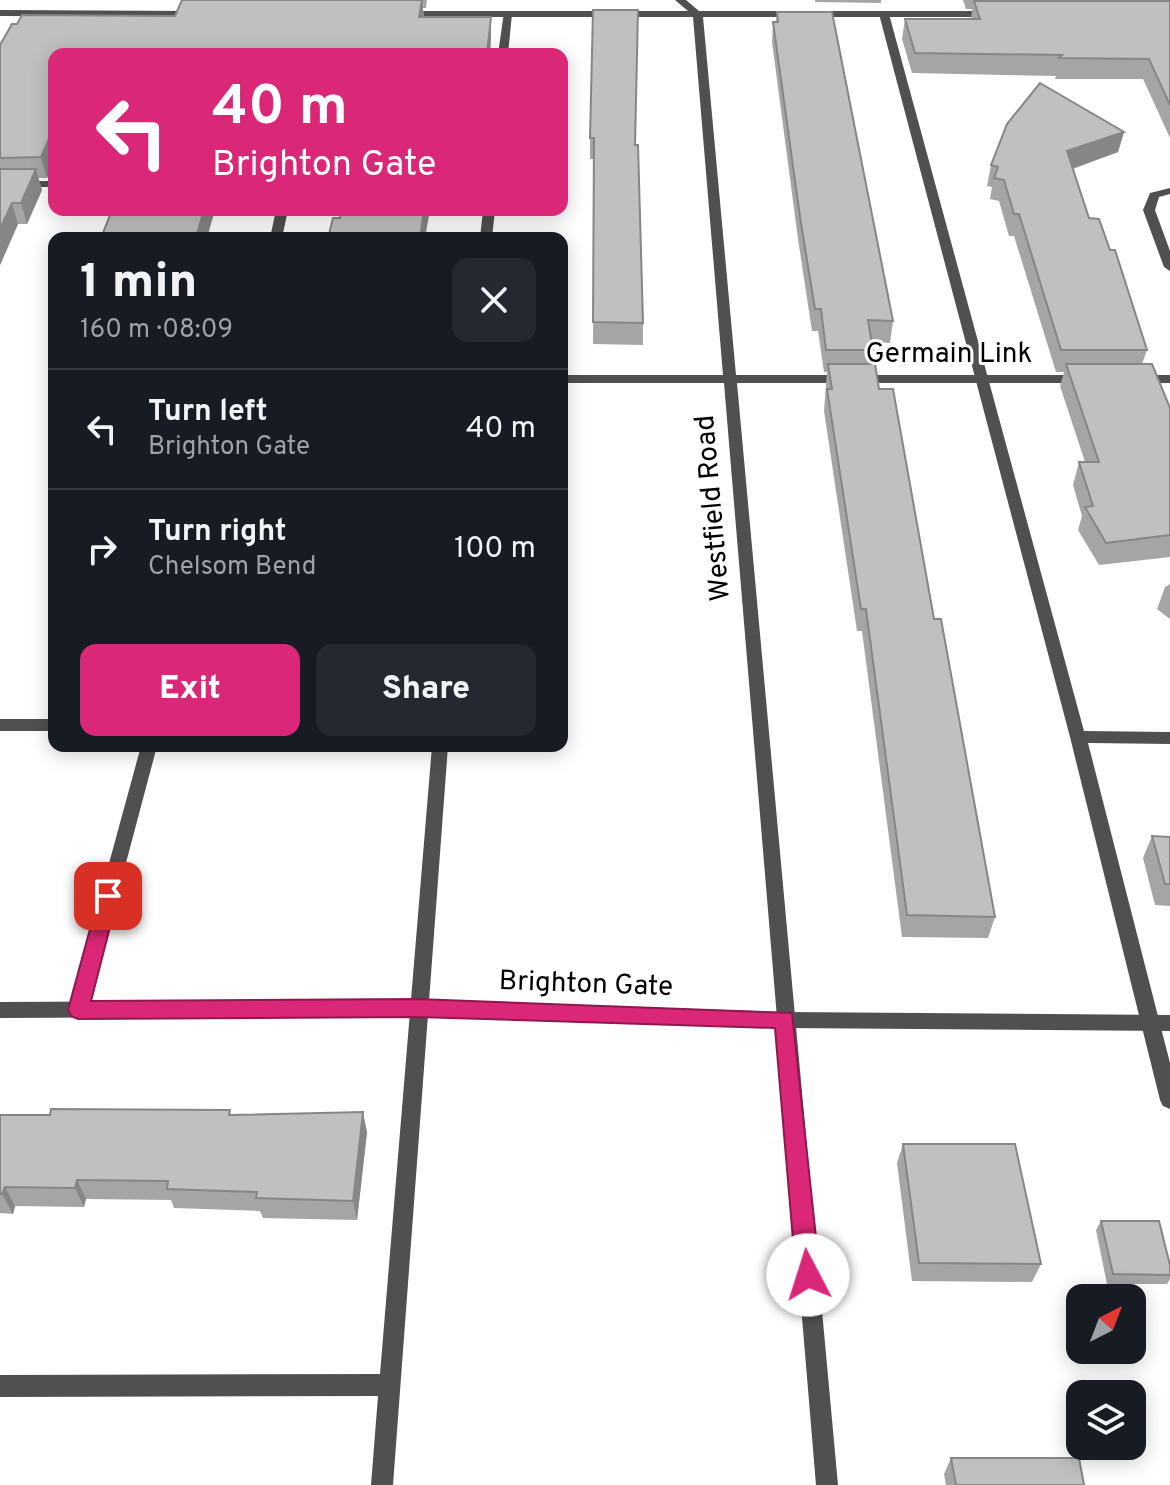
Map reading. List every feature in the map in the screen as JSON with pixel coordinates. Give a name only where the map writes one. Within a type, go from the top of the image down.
[{"type":"street","points":[[457,14],[460,0]]},
{"type":"street","points":[[680,0],[698,15]]},
{"type":"street","points":[[934,0],[938,13]]},
{"type":"street","points":[[0,13],[204,14]]},
{"type":"street","points":[[395,14],[1004,14]]},
{"type":"street","points":[[504,48],[507,14]]},
{"type":"street","points":[[884,14],[1078,737],[1148,1023],[1170,1100]]},
{"type":"street","name":"Westfield Road","points":[[698,15],[827,1485]]},
{"type":"street","points":[[0,184],[48,184]]},
{"type":"street","points":[[1170,191],[1154,195],[1149,210],[1170,267]]},
{"type":"street","name":"Germain Link","points":[[568,379],[1091,379]]},
{"type":"street","points":[[1123,379],[1170,379]]},
{"type":"street","points":[[0,725],[48,725]]},
{"type":"street","points":[[1078,737],[1170,738]]},
{"type":"street","points":[[78,1010],[147,752]]},
{"type":"street","points":[[382,1485],[439,752]]},
{"type":"street","name":"Brighton Gate","points":[[0,1010],[417,1008],[785,1020],[1170,1023]]},
{"type":"street","points":[[0,1386],[391,1385]]},
{"type":"building","points":[[182,0],[422,0],[419,17],[491,17],[488,48],[48,48],[48,141],[41,157],[0,158],[0,45],[12,24],[17,24],[22,15],[175,16]]},
{"type":"building","points":[[974,1],[1170,1],[1170,105],[1149,59],[915,53],[905,19],[980,19]]},
{"type":"building","points":[[593,10],[638,10],[635,145],[638,145],[643,323],[593,322],[594,138],[590,138]]},
{"type":"building","points":[[777,12],[832,12],[893,321],[868,320],[873,350],[826,350],[821,309],[815,309],[800,217],[773,22],[778,22]]},
{"type":"building","points":[[1040,83],[1124,132],[1067,151],[1089,218],[1099,219],[1110,250],[1115,250],[1147,350],[1061,350],[1019,214],[1014,214],[1004,180],[994,178],[998,167],[991,165],[1007,124]]},
{"type":"building","points":[[0,169],[36,169],[21,203],[12,203],[0,229]]},
{"type":"building","points":[[110,216],[202,216],[198,232],[103,232]]},
{"type":"building","points":[[423,216],[421,232],[330,232],[333,218]]},
{"type":"building","points":[[828,364],[875,364],[879,389],[893,389],[934,619],[941,619],[995,917],[907,915],[866,609],[861,609],[827,389],[832,389]]},
{"type":"building","points":[[1066,364],[1152,364],[1170,408],[1170,535],[1106,543],[1085,507],[1093,506],[1079,462],[1099,462]]},
{"type":"building","points":[[1152,836],[1170,837],[1170,884],[1165,884]]},
{"type":"building","points":[[51,1109],[230,1110],[229,1115],[363,1112],[353,1201],[256,1198],[257,1192],[167,1189],[168,1181],[77,1180],[75,1188],[5,1187],[0,1194],[0,1115],[50,1115]]},
{"type":"building","points":[[903,1144],[1015,1144],[1041,1264],[919,1263]]},
{"type":"building","points":[[1101,1221],[1159,1221],[1170,1275],[1113,1274]]},
{"type":"building","points":[[951,1458],[1079,1460],[1084,1485],[956,1485]]},
{"type":"route","points":[[108,896],[78,1010],[417,1008],[785,1020],[808,1275]]}]
